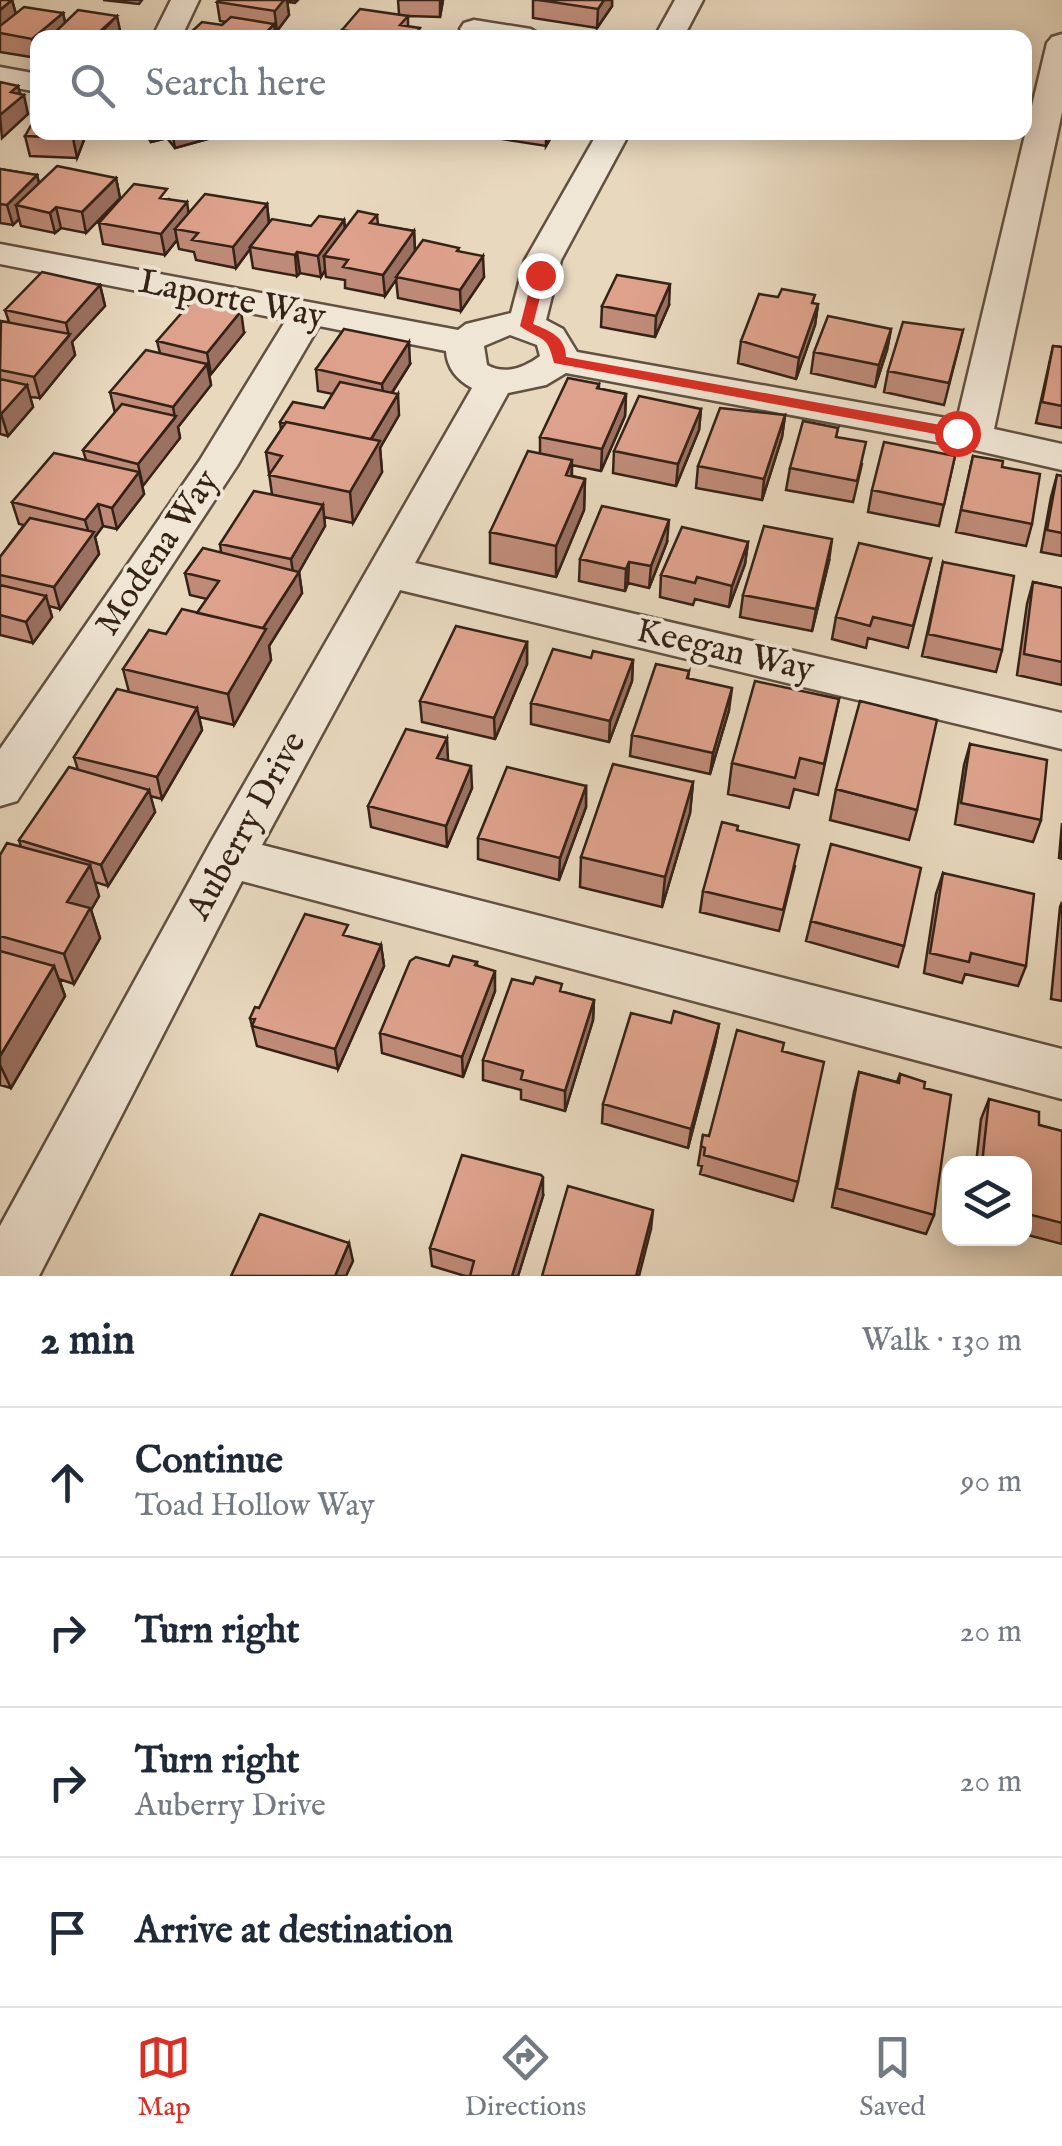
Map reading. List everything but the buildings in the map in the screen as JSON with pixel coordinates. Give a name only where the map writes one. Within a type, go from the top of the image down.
[{"type":"street","points":[[170,30],[185,0]]},
{"type":"street","points":[[672,30],[689,0]]},
{"type":"street","points":[[473,30],[489,2]]},
{"type":"street","points":[[973,436],[1062,43]]},
{"type":"street","points":[[0,76],[30,82]]},
{"type":"street","points":[[526,326],[543,260],[610,140]]},
{"type":"street","points":[[0,289],[14,257]]},
{"type":"street","name":"Laporte Way","points":[[14,257],[308,315],[480,362]]},
{"type":"street","name":"Modena Way","points":[[0,787],[218,466],[308,315]]},
{"type":"street","points":[[493,326],[526,326],[550,336],[559,348],[559,360],[546,374],[529,381],[480,362],[493,326]]},
{"type":"street","points":[[559,360],[973,436],[1062,457]]},
{"type":"street","name":"Auberry Drive","points":[[6,1276],[229,856],[388,572],[480,362]]},
{"type":"street","name":"Keegan Way","points":[[388,572],[1062,731]]},
{"type":"street","points":[[229,856],[1062,1074]]},
{"type":"route","points":[[540,275],[526,326],[550,336],[559,348],[559,360],[957,433]]}]
